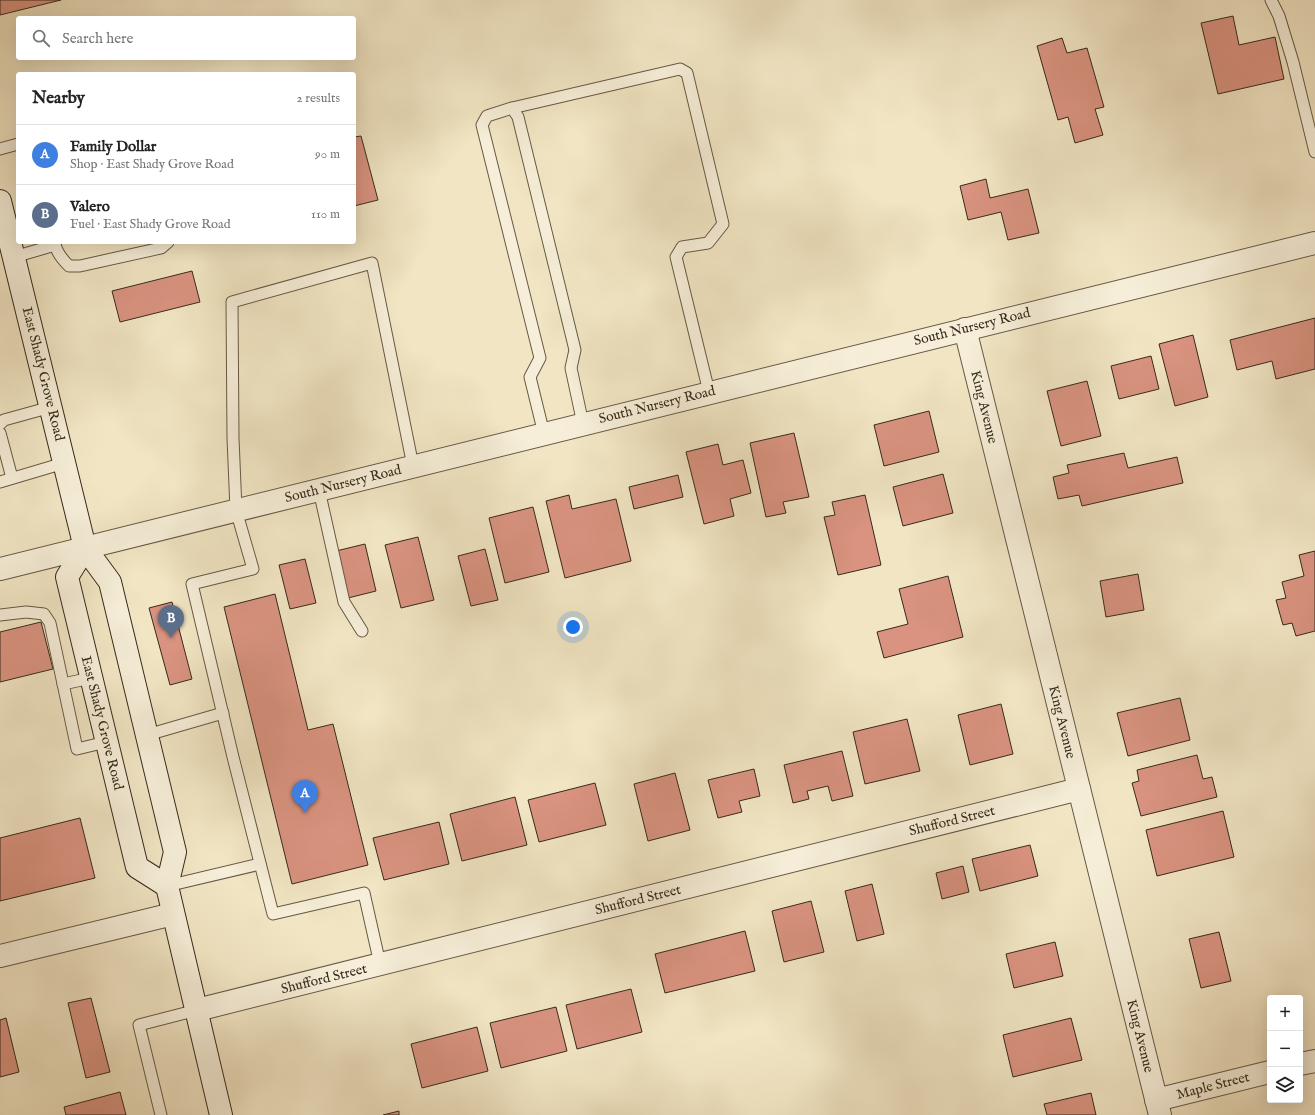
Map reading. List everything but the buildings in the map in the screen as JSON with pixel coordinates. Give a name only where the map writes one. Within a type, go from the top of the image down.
[{"type":"street","name":"East Shady Grove Road","points":[[0,201],[85,548],[110,582],[147,735],[175,852],[167,886],[221,1115]]},
{"type":"street","name":"South Nursery Road","points":[[0,569],[1315,243]]},
{"type":"street","name":"King Avenue","points":[[965,329],[1158,1107]]},
{"type":"street","name":"East Shady Grove Road","points":[[85,548],[67,577],[106,742],[137,867],[167,886]]},
{"type":"street","name":"Shufford Street","points":[[197,1010],[1079,789]]},
{"type":"street","points":[[0,956],[173,914]]},
{"type":"street","points":[[1303,1063],[1315,1060]]},
{"type":"street","name":"Maple Street","points":[[1158,1107],[1267,1073]]},
{"type":"lane","points":[[1271,0],[1280,16],[1315,152]]},
{"type":"lane","points":[[544,434],[530,377],[540,358],[482,125],[487,116],[512,108],[680,69],[687,73],[723,224],[708,243],[682,247],[676,257],[709,392]]},
{"type":"lane","points":[[512,108],[518,117],[574,350],[570,368],[583,424]]},
{"type":"lane","points":[[0,149],[16,145]]},
{"type":"lane","points":[[14,257],[55,244],[61,257],[68,266],[80,266],[161,248],[166,244]]},
{"type":"lane","points":[[380,964],[364,893],[273,914],[192,584],[253,569],[236,510],[233,438],[232,302],[372,263],[413,466]]},
{"type":"lane","points":[[0,424],[4,420],[51,407]]},
{"type":"lane","points":[[0,433],[12,478]]},
{"type":"lane","points":[[0,482],[64,463]]},
{"type":"lane","points":[[319,490],[344,602],[362,631]]},
{"type":"lane","points":[[0,615],[26,612],[44,614],[50,623],[77,749],[106,742]]},
{"type":"lane","points":[[63,684],[91,678]]},
{"type":"lane","points":[[147,735],[223,713]]},
{"type":"lane","points":[[167,886],[260,864]]},
{"type":"lane","points":[[161,1115],[139,1025],[197,1010]]},
{"type":"place","name":"Valero","points":[[171,638]]},
{"type":"place","name":"Family Dollar","points":[[305,813]]}]
